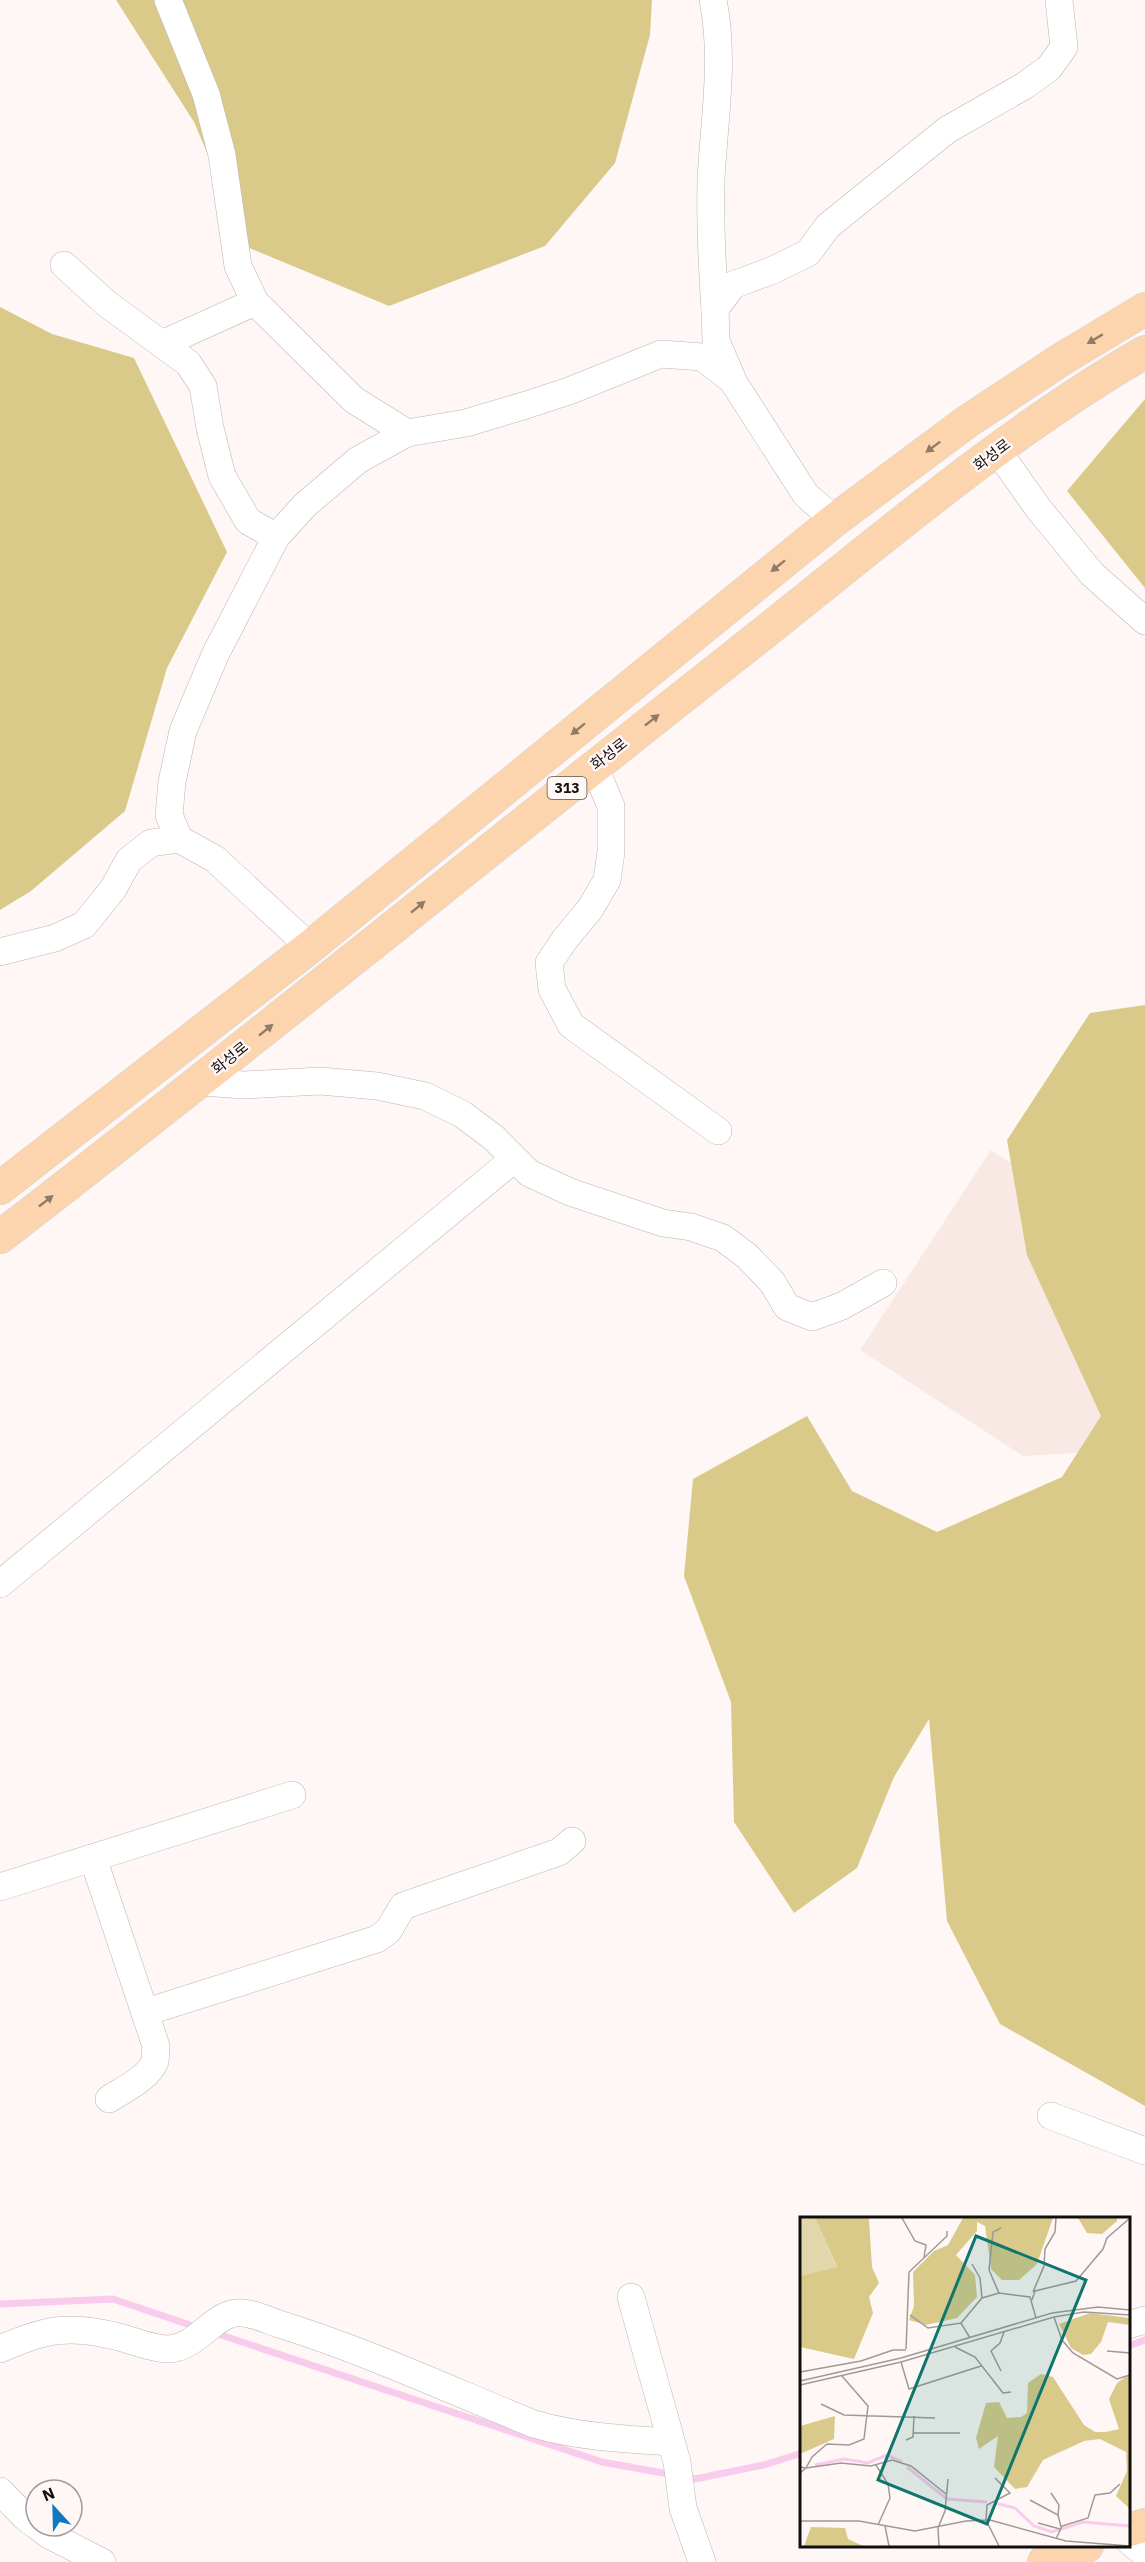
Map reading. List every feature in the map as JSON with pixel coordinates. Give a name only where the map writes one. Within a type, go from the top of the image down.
[{"type":"main road","name":"313","points":[[0,1188],[310,947],[835,520],[968,421],[1062,359],[1145,309]]},
{"type":"main road","name":"화성로","points":[[0,1237],[201,1082],[594,766],[997,450],[1145,352]]},
{"type":"main road","points":[[1130,2529],[1145,2524]]},
{"type":"main road","points":[[1044,2562],[1085,2547]]},
{"type":"street","points":[[168,0],[206,94],[222,155],[238,266],[255,302],[354,400],[407,433]]},
{"type":"street","points":[[713,0],[719,28],[718,102],[711,180],[711,254],[716,341],[732,380],[806,495],[835,520]]},
{"type":"street","points":[[715,309],[733,285],[808,253],[828,226],[947,130],[1024,86],[1049,68],[1064,47],[1059,0]]},
{"type":"street","points":[[64,265],[107,304],[188,363],[203,386],[210,428],[222,476],[248,521],[276,537]]},
{"type":"street","points":[[162,344],[255,302]]},
{"type":"street","points":[[179,839],[169,815],[172,782],[183,731],[215,655],[276,537],[304,505],[358,460],[407,433],[466,423],[523,406],[569,391],[661,354],[702,357],[732,380]]},
{"type":"street","points":[[997,450],[1038,508],[1092,574],[1145,621]]},
{"type":"street","points":[[594,766],[611,806],[611,852],[607,880],[590,909],[549,963],[552,989],[571,1025],[718,1131]]},
{"type":"street","points":[[0,952],[56,938],[84,925],[113,889],[129,860],[151,843],[179,839],[215,859],[310,947]]},
{"type":"street","points":[[201,1082],[244,1085],[320,1081],[376,1086],[425,1096],[462,1114],[494,1138],[529,1173],[570,1192],[663,1223],[691,1227],[723,1238],[747,1256],[772,1282],[787,1307],[812,1317],[842,1306],[883,1283]]},
{"type":"street","points":[[0,1584],[514,1159]]},
{"type":"street","points":[[0,1887],[292,1795]]},
{"type":"street","points":[[146,2012],[377,1939],[388,1931],[403,1906],[559,1852],[572,1841]]},
{"type":"street","points":[[93,1858],[156,2046],[154,2062],[131,2086],[109,2099]]},
{"type":"street","points":[[1051,2116],[1145,2151]]},
{"type":"street","points":[[631,2297],[674,2452],[683,2508],[702,2562]]},
{"type":"street","points":[[0,2349],[53,2329],[114,2336],[166,2349],[181,2347],[220,2320],[235,2313],[252,2315],[311,2334],[534,2424],[563,2432],[674,2452]]},
{"type":"street","points":[[1130,2324],[1145,2320]]},
{"type":"street","points":[[0,2491],[24,2516]]},
{"type":"street","points":[[59,2538],[102,2562]]},
{"type":"street","points":[[1130,2542],[1145,2554]]},
{"type":"shaded area","points":[[116,0],[652,0],[650,35],[615,163],[545,246],[389,306],[247,247],[194,122]]},
{"type":"shaded area","points":[[0,307],[52,334],[134,358],[227,552],[167,668],[125,811],[31,891],[0,910]]},
{"type":"shaded area","points":[[1145,399],[1145,588],[1067,491]]},
{"type":"shaded area","points":[[1145,1005],[1145,2106],[1000,2024],[947,1921],[929,1719],[894,1777],[857,1868],[794,1913],[734,1822],[731,1702],[684,1576],[693,1479],[807,1416],[852,1491],[937,1532],[1062,1477],[1101,1416],[1027,1255],[1007,1140],[1090,1013]]},
{"type":"shaded area","points":[[991,1150],[1145,1250],[1145,1449],[1023,1456],[860,1350]]},
{"type":"waterway","points":[[0,2304],[113,2299],[199,2328]]},
{"type":"waterway","points":[[212,2332],[602,2462],[674,2475]]},
{"type":"waterway","points":[[1130,2345],[1145,2340]]},
{"type":"waterway","points":[[684,2477],[695,2479],[764,2465],[800,2454]]}]
